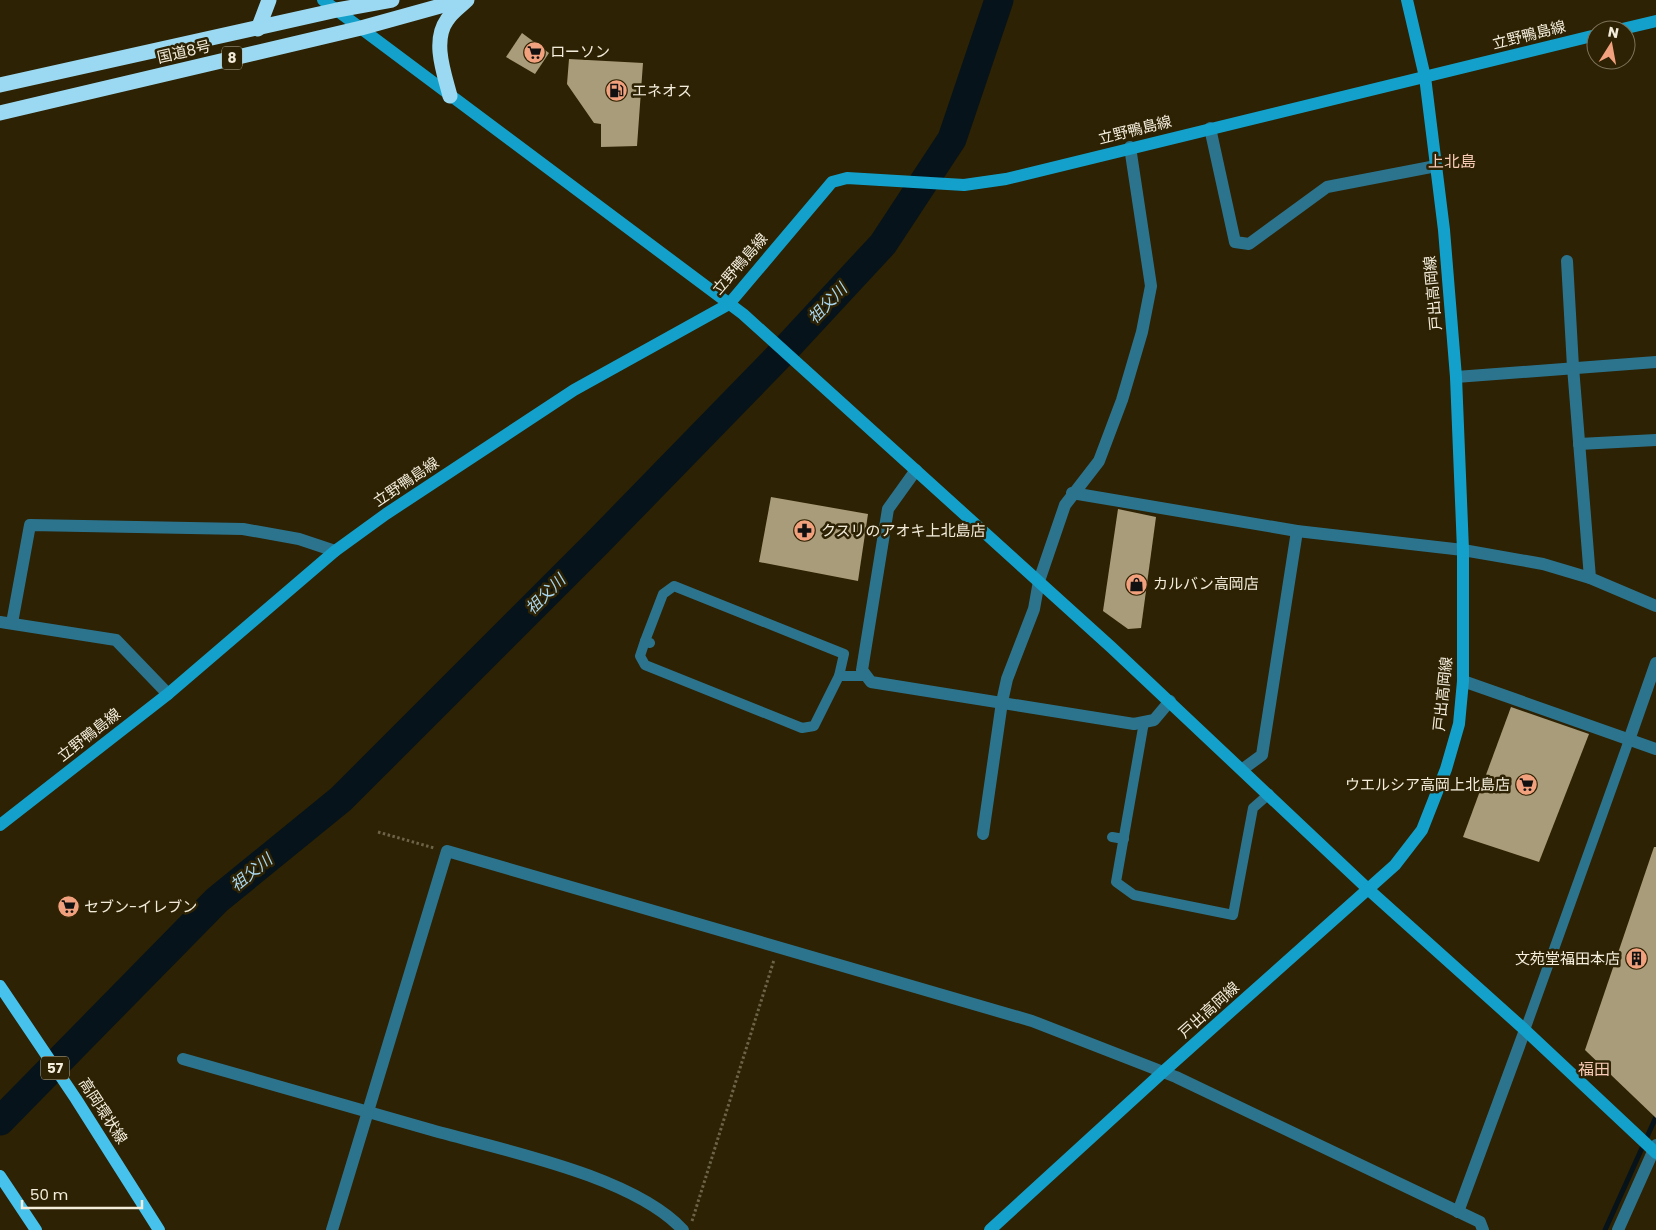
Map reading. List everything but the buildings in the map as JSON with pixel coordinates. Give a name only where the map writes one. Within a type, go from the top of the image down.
[{"type":"highway","points":[[258,29],[269,0]]},
{"type":"highway","name":"国道8号","points":[[0,85],[337,10],[392,0]]},
{"type":"highway","name":"国道8号","points":[[0,113],[361,28],[462,0]]},
{"type":"highway","points":[[450,96],[441,65],[440,42],[446,20],[467,0]]},
{"type":"main road","points":[[323,0],[743,314],[1039,581],[1243,769],[1369,890],[1525,1030],[1636,1135],[1655,1150]]},
{"type":"main road","name":"戸出高岡線","points":[[990,1230],[1164,1071],[1395,865],[1422,830],[1446,769],[1459,724],[1463,680],[1463,550],[1456,377],[1444,230],[1425,77],[1407,0]]},
{"type":"main road","points":[[1636,26],[1656,21]]},
{"type":"main road","name":"立野鴨島線","points":[[0,824],[168,694],[335,550],[574,390],[729,304],[832,182],[847,178],[964,185],[1006,179],[1130,147],[1586,37]]},
{"type":"main road","name":"高岡環状線","points":[[0,986],[76,1099],[159,1230]]},
{"type":"main road","points":[[0,1176],[36,1230]]},
{"type":"street","points":[[1210,128],[1236,242],[1249,244],[1327,187],[1436,166]]},
{"type":"street","points":[[983,834],[990,817],[1002,702],[1007,679],[1034,609],[1039,581],[1064,505],[1072,492],[1098,461],[1122,400],[1142,332],[1150,286],[1130,147]]},
{"type":"street","points":[[1568,261],[1573,367],[1590,578]]},
{"type":"street","points":[[1456,377],[1656,362]]},
{"type":"street","points":[[1579,444],[1656,440]]},
{"type":"street","points":[[916,470],[888,509],[862,670],[870,682],[878,685],[1002,702],[1134,724],[1154,720],[1170,702]]},
{"type":"street","points":[[1072,492],[1297,531],[1463,550],[1542,564],[1590,578],[1656,606]]},
{"type":"street","points":[[168,694],[116,640],[6,623],[30,525],[243,529],[299,539],[335,550]]},
{"type":"street","points":[[1243,769],[1262,754],[1297,531]]},
{"type":"street","points":[[1629,740],[1656,663]]},
{"type":"street","points":[[1463,680],[1656,749]]},
{"type":"street","points":[[332,1230],[366,1111],[447,851],[1032,1021],[1164,1071],[1480,1222],[1483,1230]]},
{"type":"street","points":[[1458,1212],[1525,1030]]},
{"type":"street","points":[[183,1059],[496,1147],[609,1183],[670,1216],[683,1230]]},
{"type":"street","points":[[1618,1230],[1655,1150]]},
{"type":"lane","points":[[674,586],[844,654],[839,676],[814,726],[802,728],[645,665],[640,656],[648,642],[663,594],[674,586]]},
{"type":"lane","points":[[839,676],[865,676]]},
{"type":"lane","points":[[1144,722],[1116,882],[1134,896],[1233,915],[1253,808],[1269,794]]},
{"type":"lane","points":[[1525,1030],[1629,740]]},
{"type":"lane","points":[[1112,837],[1124,839]]},
{"type":"path","points":[[378,832],[447,851]]},
{"type":"path","points":[[689,1230],[778,947]]},
{"type":"waterway","name":"祖父川","points":[[0,1121],[217,900],[341,799],[598,542],[781,354],[883,244],[952,139],[999,0]]},
{"type":"waterway","points":[[1605,1230],[1656,1117]]},
{"type":"place","name":"ローソン","points":[[534,52]]},
{"type":"place","name":"エネオス","points":[[616,91]]},
{"type":"place","name":"クスリのアオキ上北島店","points":[[805,531]]},
{"type":"place","name":"カルバン高岡店","points":[[1137,584]]},
{"type":"place","name":"ウエルシア高岡上北島店","points":[[1526,785]]},
{"type":"place","name":"セブン-イレブン","points":[[68,907]]},
{"type":"place","name":"文苑堂福田本店","points":[[1636,959]]},
{"type":"district","name":"上北島","points":[[1452,161]]},
{"type":"district","name":"福田","points":[[1594,1069]]}]
